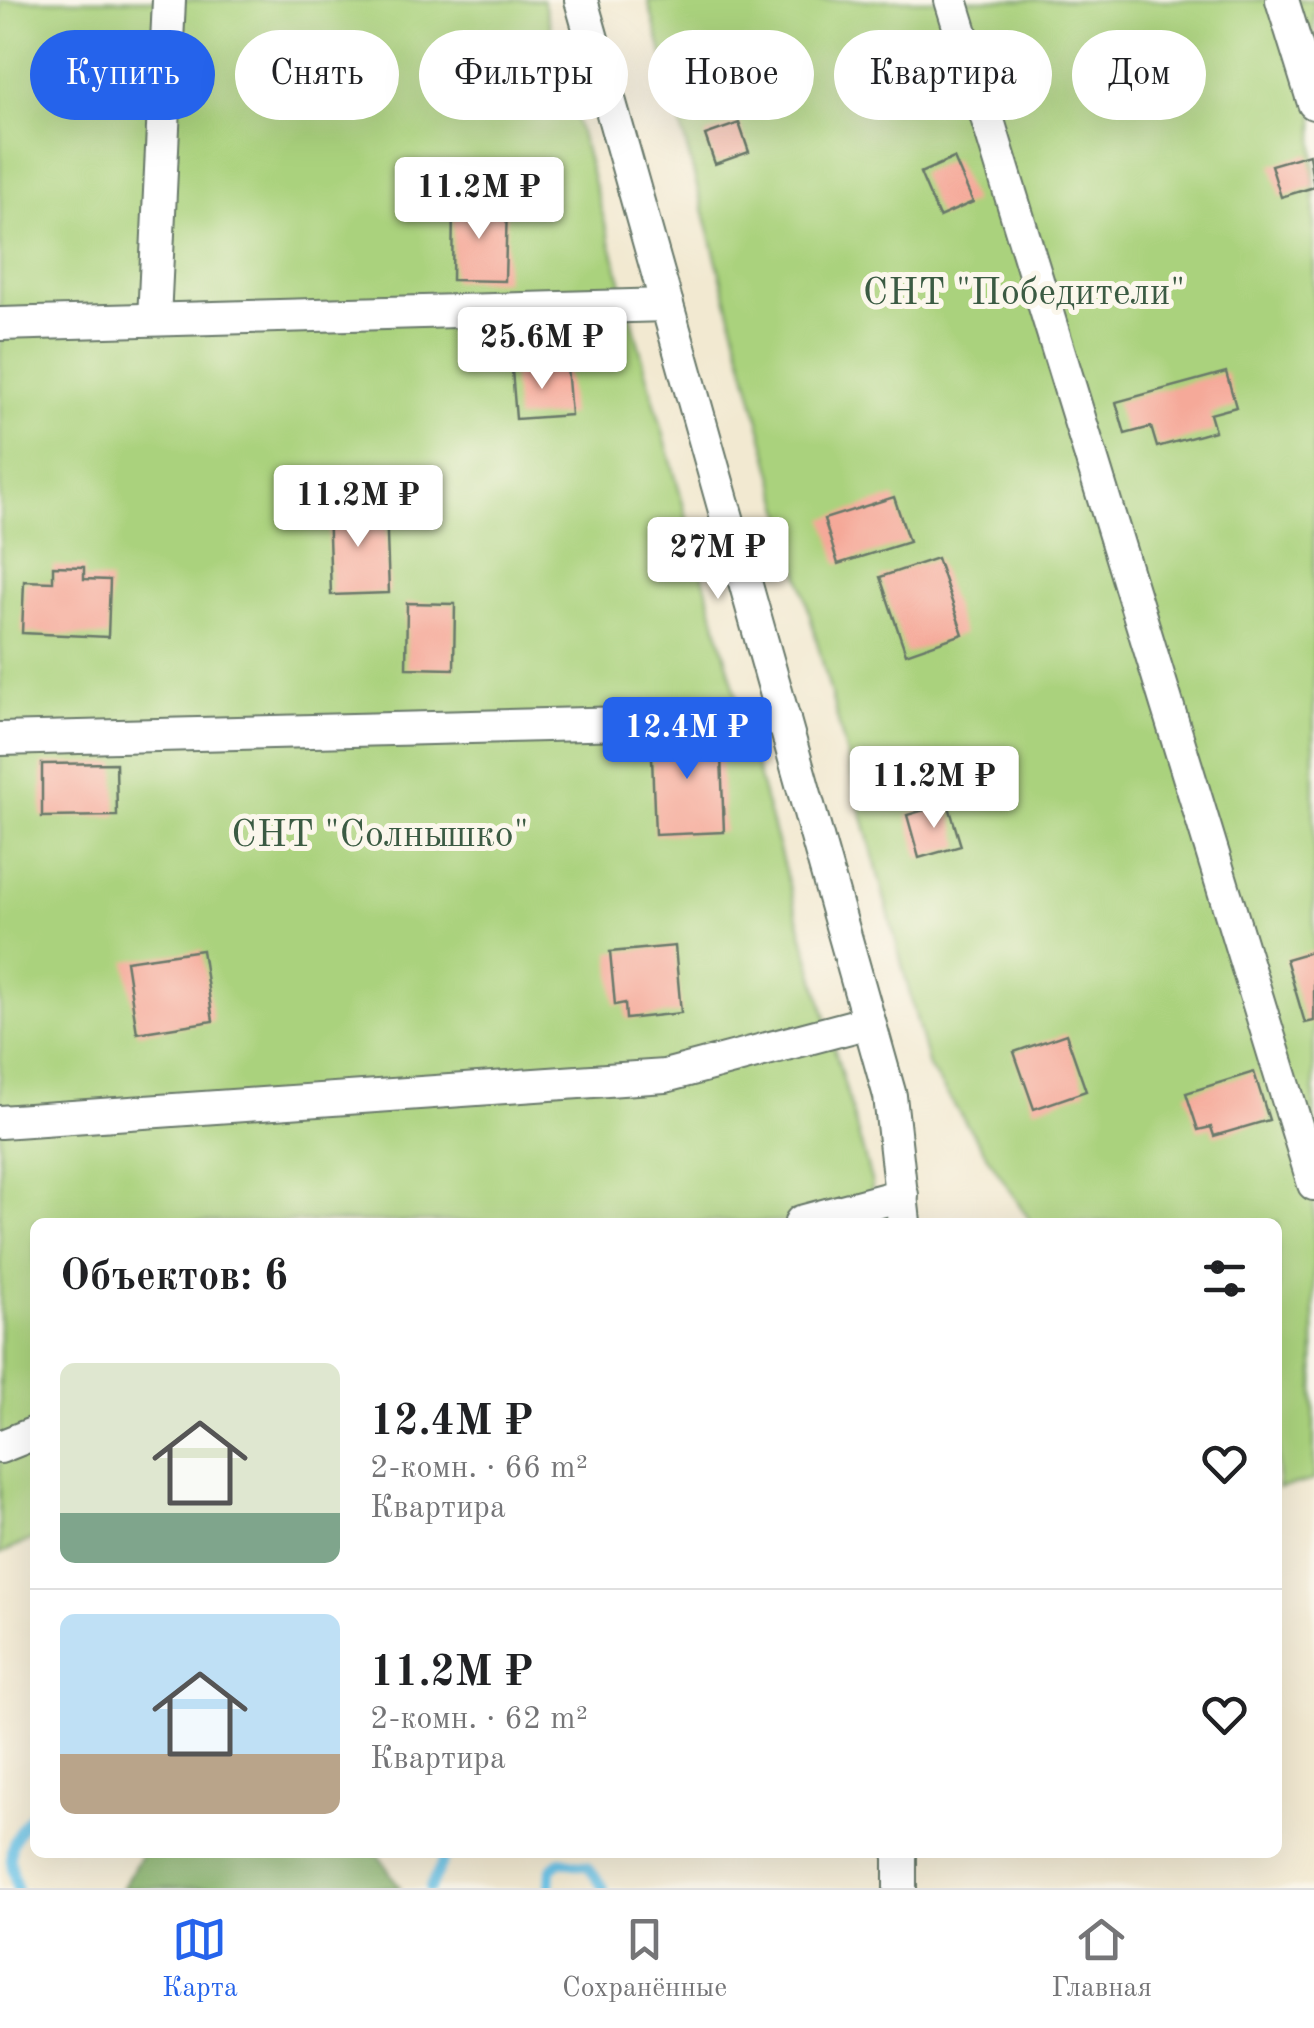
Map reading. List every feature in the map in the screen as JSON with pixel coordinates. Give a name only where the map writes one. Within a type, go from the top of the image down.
[{"type":"street","points":[[154,319],[170,0]]},
{"type":"street","points":[[582,0],[890,1096],[903,1209],[832,1218]]},
{"type":"street","points":[[951,0],[1314,1184]]},
{"type":"street","points":[[1282,0],[1314,103]]},
{"type":"street","points":[[0,324],[667,305]]},
{"type":"street","points":[[0,739],[784,719]]},
{"type":"street","points":[[0,1122],[664,1076],[869,1022]]},
{"type":"street","points":[[0,1448],[30,1435]]},
{"type":"street","points":[[900,1858],[900,1888]]},
{"type":"green space","name":"СНТ \"Солнышко\"","points":[[0,0],[543,0],[551,30],[419,30],[419,120],[576,120],[872,1184],[871,1218],[30,1218],[30,1540],[0,1554]]},
{"type":"green space","name":"СНТ \"Победители\"","points":[[648,0],[1314,0],[1314,1480],[1282,1488],[1282,1218],[1028,1218],[929,1067],[680,120],[814,120],[814,30],[656,30]]},
{"type":"green space","points":[[140,1858],[380,1858],[400,1888],[122,1888]]},
{"type":"building","points":[[739,123],[749,152],[715,164],[705,135]]},
{"type":"building","points":[[1309,154],[1314,187],[1281,197],[1271,165]]},
{"type":"building","points":[[954,158],[973,202],[939,217],[920,173]]},
{"type":"building","points":[[453,203],[507,205],[505,281],[452,280]]},
{"type":"building","points":[[567,366],[571,415],[516,419],[512,370]]},
{"type":"building","points":[[1226,372],[1236,407],[1210,414],[1215,431],[1157,447],[1151,427],[1125,434],[1116,402]]},
{"type":"building","points":[[894,497],[909,542],[838,564],[824,519]]},
{"type":"building","points":[[386,505],[389,593],[331,595],[328,507]]},
{"type":"building","points":[[937,558],[963,634],[906,654],[880,577]]},
{"type":"building","points":[[53,566],[84,567],[84,579],[110,580],[108,637],[22,633],[24,581],[53,582]]},
{"type":"building","points":[[407,603],[455,604],[454,669],[406,668]]},
{"type":"building","points":[[720,730],[724,832],[655,835],[651,732]]},
{"type":"building","points":[[116,763],[117,816],[42,817],[42,764]]},
{"type":"building","points":[[948,803],[961,846],[919,858],[907,815]]},
{"type":"building","points":[[675,946],[681,1013],[626,1019],[625,1003],[615,1005],[610,952]]},
{"type":"building","points":[[202,950],[213,1021],[137,1033],[126,961]]},
{"type":"building","points":[[1314,951],[1314,1021],[1305,1023],[1286,959]]},
{"type":"building","points":[[1066,1034],[1086,1091],[1034,1109],[1014,1052]]},
{"type":"building","points":[[1254,1072],[1269,1120],[1214,1136],[1211,1127],[1198,1130],[1186,1093]]},
{"type":"waterway","points":[[17,1888],[11,1862],[12,1844],[30,1816]]},
{"type":"waterway","points":[[430,1888],[444,1858]]},
{"type":"waterway","points":[[550,1888],[551,1869],[561,1861],[588,1867],[604,1888]]}]
